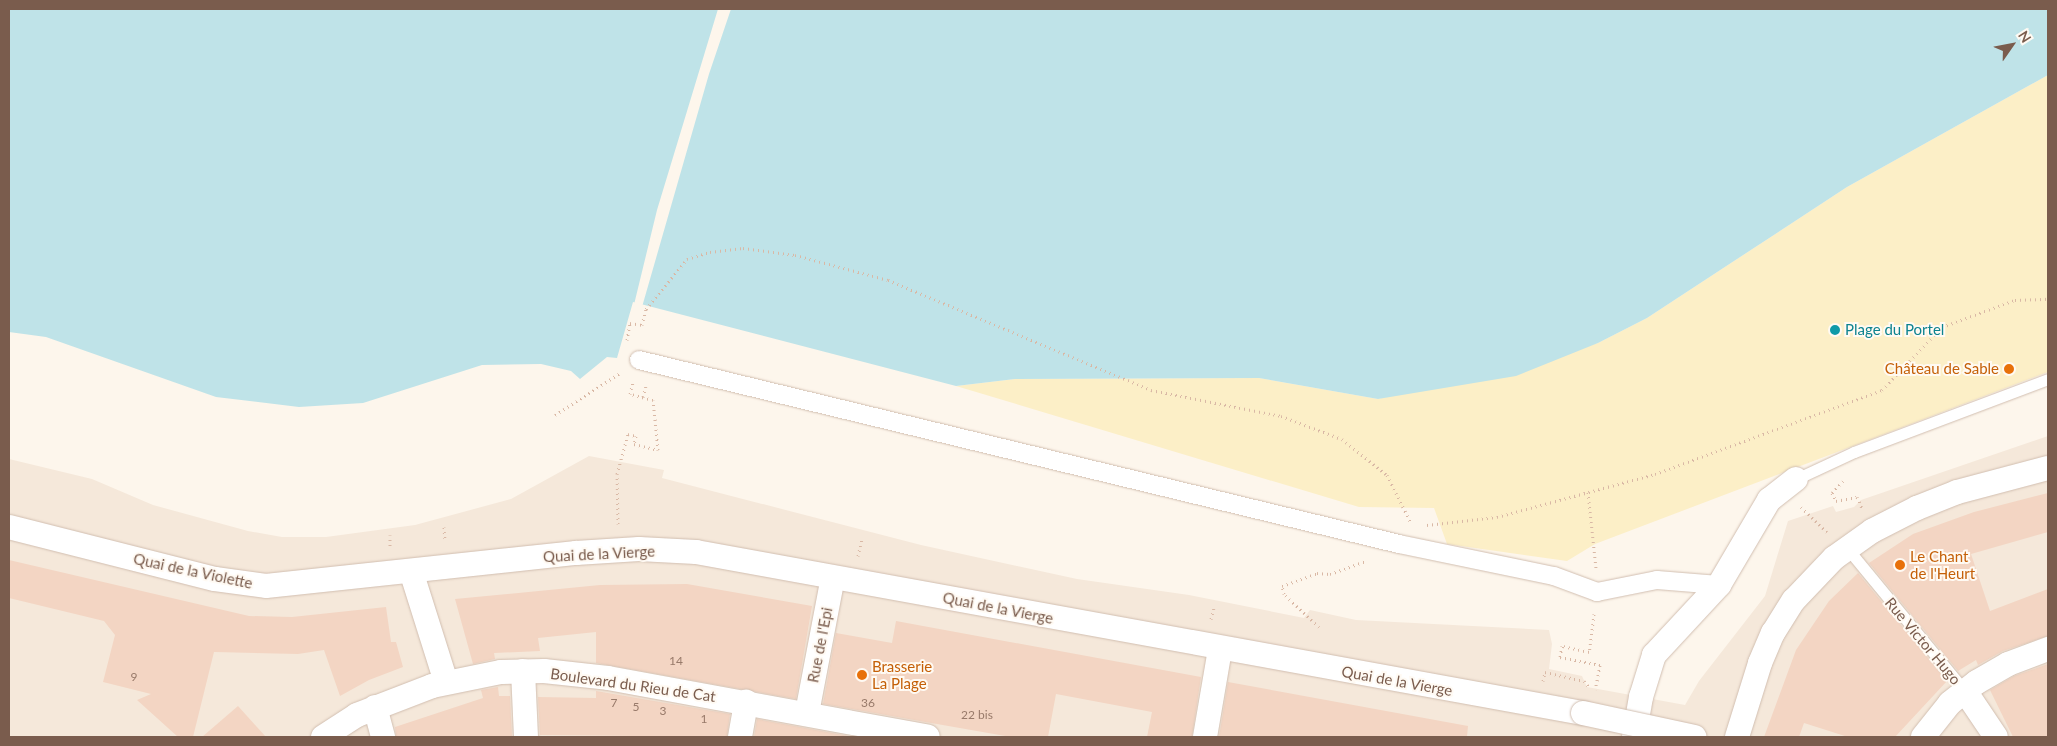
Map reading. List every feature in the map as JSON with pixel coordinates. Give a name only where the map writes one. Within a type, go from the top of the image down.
[{"type":"street","points":[[639,360],[1389,542],[1554,576],[1597,592],[1657,580],[1719,585]]},
{"type":"street","points":[[1737,737],[1760,663],[1773,633],[1799,594],[1846,548],[1884,523],[1957,492],[2048,468]]},
{"type":"street","points":[[1634,737],[1641,697],[1654,655],[1719,585],[1759,514],[1774,494],[1796,479]]},
{"type":"street","name":"Quai de la Violette","points":[[9,527],[215,579],[249,585],[299,585],[411,571]]},
{"type":"street","name":"Quai de la Vierge","points":[[411,571],[619,550],[696,552],[1220,649],[1583,713],[1694,737]]},
{"type":"street","points":[[411,571],[446,682]]},
{"type":"street","name":"Rue de l'Epi","points":[[807,713],[833,577]]},
{"type":"street","points":[[1922,737],[1938,715],[1965,691],[2008,664],[2048,648]]},
{"type":"street","points":[[1205,737],[1220,649]]},
{"type":"street","points":[[523,672],[526,737]]},
{"type":"street","name":"Boulevard du Rieu de Cat","points":[[323,737],[374,707],[446,682],[523,672],[580,674],[807,713],[928,737]]},
{"type":"street","name":"Rue Victor Hugo","points":[[1965,691],[1996,737]]},
{"type":"street","points":[[740,737],[746,702]]},
{"type":"street","points":[[374,707],[383,737]]},
{"type":"lane","points":[[1796,479],[1840,458],[2048,379]]},
{"type":"lane","name":"Rue Victor Hugo","points":[[1846,548],[1965,691]]},
{"type":"path","points":[[626,342],[630,323],[642,326],[646,309],[687,259],[710,252],[743,248],[796,255],[888,280],[1151,390],[1281,416],[1342,439],[1387,475],[1413,527]]},
{"type":"path","points":[[1440,522],[1497,517],[1655,474],[1882,390],[1942,327],[2015,300],[2048,299]]},
{"type":"path","points":[[555,415],[619,375],[624,356],[639,360]]},
{"type":"path","points":[[619,550],[617,474],[628,434],[636,436],[634,444],[658,450],[653,400],[630,394]]},
{"type":"path","points":[[1840,458],[1848,476],[1832,493],[1836,501],[1857,497],[1862,508]]},
{"type":"path","points":[[1588,492],[1597,592]]},
{"type":"path","points":[[1799,505],[1808,517]]},
{"type":"path","points":[[1319,627],[1284,594],[1282,586],[1360,564]]},
{"type":"path","points":[[1591,638],[1589,652],[1562,646],[1560,657],[1600,665],[1595,692]]},
{"type":"path","points":[[1545,672],[1584,681],[1589,690]]},
{"type":"shaded area","points":[[2048,436],[2048,737],[9,737],[9,459],[92,479],[153,505],[248,531],[282,537],[326,537],[415,525],[511,499],[589,456],[664,470],[662,478],[921,545],[1077,579],[1189,595],[1304,618],[1310,610],[1356,620],[1549,630],[1552,644],[1549,669],[1582,676],[1587,687],[1685,705],[1699,681],[1765,596],[1788,521],[1833,506],[1836,512],[1854,507],[1861,500]]},
{"type":"sand","name":"Plage du Portel","points":[[2048,75],[2048,372],[1595,544],[1567,561],[1447,544],[1434,508],[1359,507],[956,386],[1015,379],[1259,378],[1378,399],[1598,343],[1647,318],[1847,187]]},
{"type":"water","points":[[9,9],[2048,9],[2048,75],[1847,187],[1647,318],[1598,343],[1516,376],[1378,399],[1259,378],[1015,379],[956,386],[633,302],[617,358],[607,357],[580,379],[571,371],[541,364],[482,365],[363,403],[299,407],[216,397],[46,337],[9,332]]},
{"type":"pier","points":[[718,9],[731,9],[709,74],[642,307],[634,305],[631,317],[657,210]]},
{"type":"building","points":[[2048,493],[2048,532],[1971,554],[1990,611],[2048,589],[2048,636],[2003,651],[1978,665],[1976,660],[1958,671],[1869,563],[1913,534],[1974,512]]},
{"type":"building","points":[[9,560],[249,616],[292,617],[386,607],[391,642],[396,642],[403,667],[369,680],[340,696],[324,650],[298,654],[214,652],[193,737],[178,737],[137,700],[151,694],[103,682],[115,635],[104,621],[9,598]]},
{"type":"building","points":[[1858,573],[1947,681],[1895,737],[1848,737],[1804,723],[1799,737],[1764,737],[1796,650],[1829,601]]},
{"type":"building","points":[[687,584],[812,606],[796,699],[596,663],[596,632],[538,638],[540,651],[494,653],[495,659],[473,664],[455,599],[600,585]]},
{"type":"building","points":[[896,621],[1201,677],[1192,737],[1147,737],[1152,712],[1056,694],[1048,737],[1011,737],[823,704],[836,633],[892,643]]},
{"type":"building","points":[[2048,664],[2048,737],[2013,737],[1990,690],[2014,676]]},
{"type":"building","points":[[1228,682],[1468,726],[1467,737],[1219,737]]},
{"type":"building","points":[[498,687],[499,696],[510,696],[512,737],[396,737],[395,727],[483,698],[481,690]]},
{"type":"building","points":[[596,691],[730,714],[727,737],[540,735],[538,697],[596,698]]},
{"type":"building","points":[[238,706],[266,737],[202,737]]},
{"type":"building","points":[[757,719],[854,737],[754,737]]},
{"type":"place","name":"Plage du Portel","points":[[1835,330]]},
{"type":"place","name":"Château de Sable","points":[[2009,369]]},
{"type":"place","name":"Le Chant de l'Heurt","points":[[1900,565]]},
{"type":"place","name":"Brasserie La Plage","points":[[862,675]]}]
